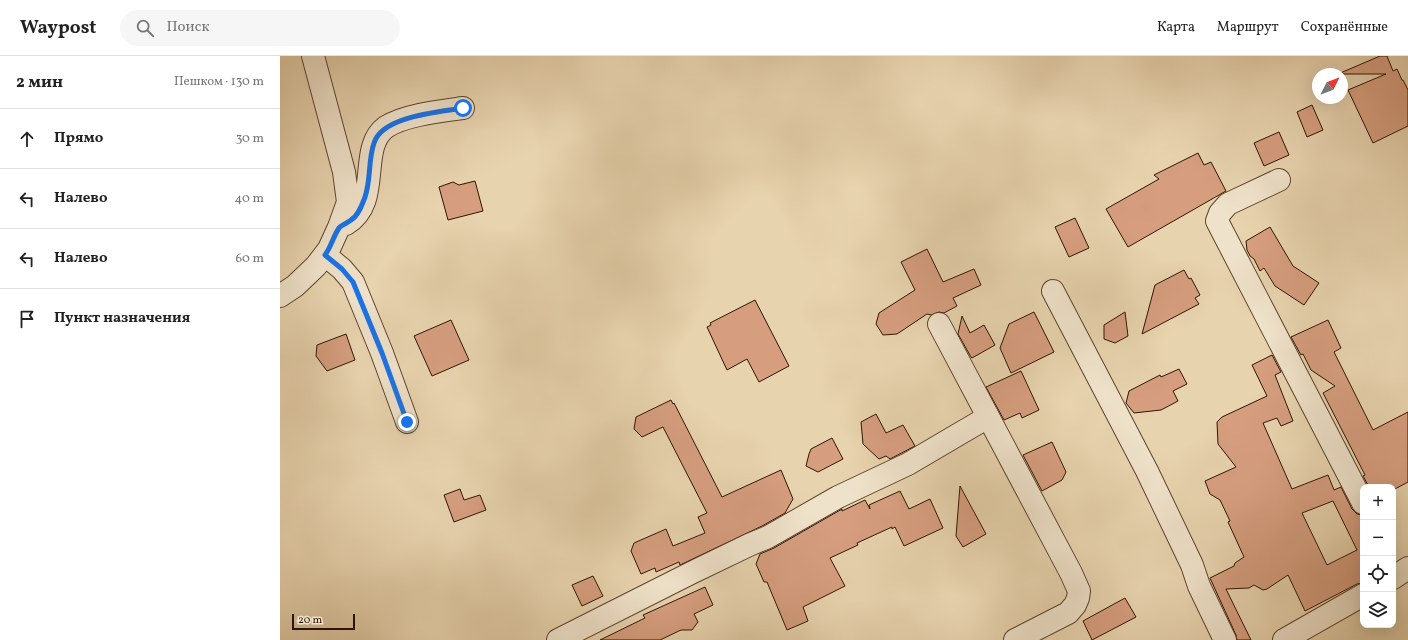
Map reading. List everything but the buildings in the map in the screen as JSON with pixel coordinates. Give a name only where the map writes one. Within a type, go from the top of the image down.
[{"type":"street","points":[[280,296],[295,286],[325,255],[339,227],[348,202],[344,172],[313,56]]},
{"type":"street","points":[[339,227],[353,219],[360,209],[366,195],[374,142],[378,135],[387,126],[405,119],[463,108]]},
{"type":"street","points":[[1279,180],[1228,204],[1220,213],[1217,221],[1360,497]]},
{"type":"street","points":[[325,255],[342,269],[353,282],[382,353],[407,422]]},
{"type":"street","points":[[1053,291],[1147,471],[1192,565],[1199,586],[1225,640]]},
{"type":"street","points":[[939,324],[1071,573],[1078,591],[1078,598],[1075,605],[1068,613],[1015,640]]},
{"type":"street","points":[[558,640],[749,545],[768,538],[838,497],[908,464],[988,418]]},
{"type":"street","points":[[1396,576],[1408,568]]},
{"type":"street","points":[[1284,640],[1360,597]]},
{"type":"route","points":[[407,422],[358,292],[353,282],[342,269],[325,255],[339,227],[353,219],[360,209],[366,195],[374,142],[378,135],[387,126],[405,119],[463,108]]}]
